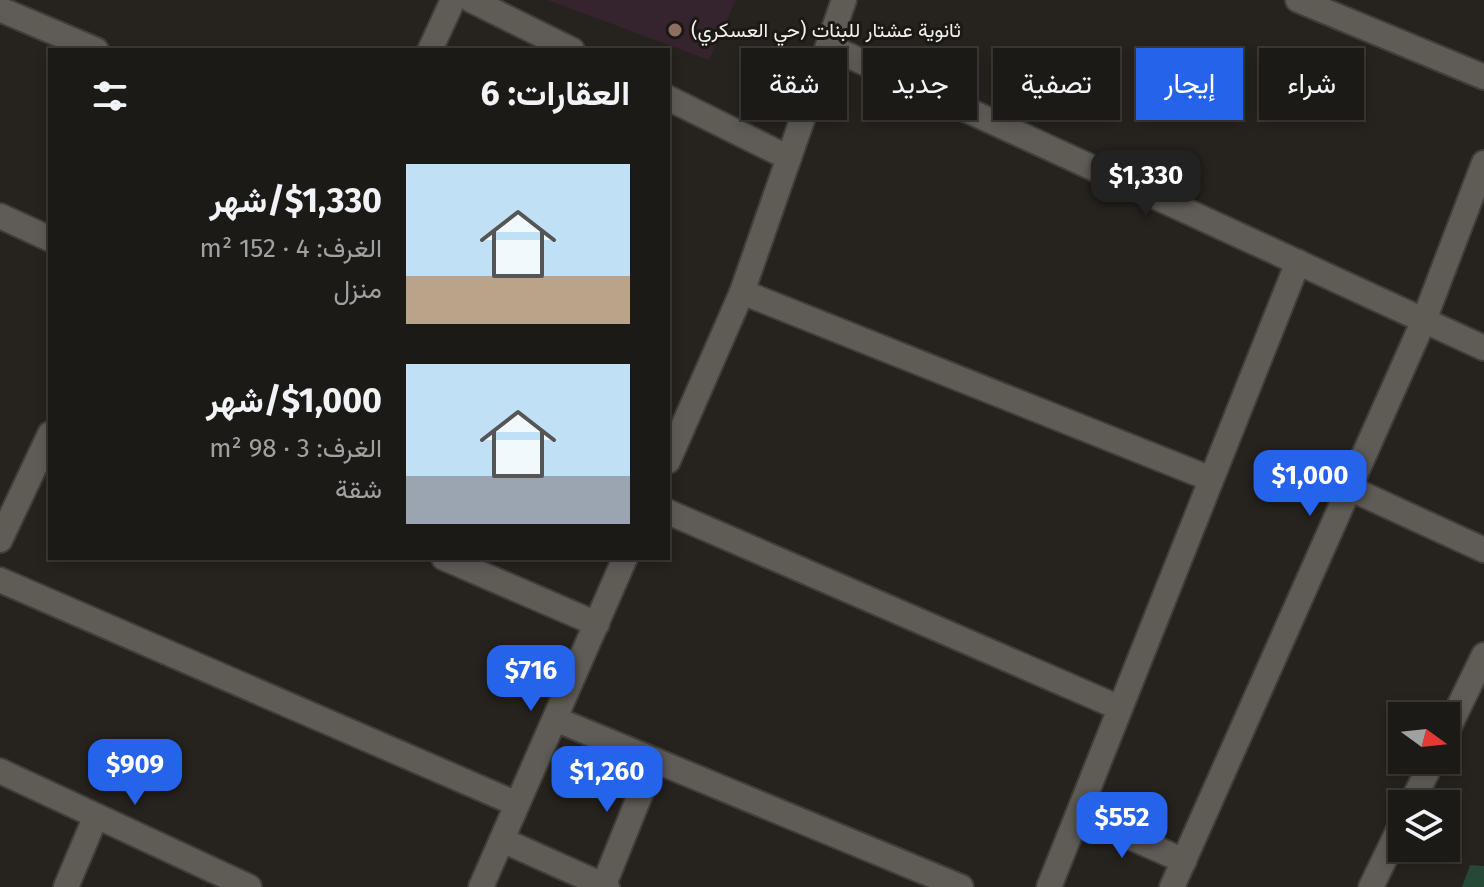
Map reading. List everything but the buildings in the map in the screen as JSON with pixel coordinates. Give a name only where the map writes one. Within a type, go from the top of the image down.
[{"type":"street","points":[[431,48],[453,0]]},
{"type":"street","points":[[471,0],[568,48]]},
{"type":"street","points":[[670,456],[742,292],[844,0]]},
{"type":"street","points":[[1304,1],[1484,77]]},
{"type":"street","points":[[4,10],[91,48]]},
{"type":"street","points":[[828,46],[1484,348]]},
{"type":"street","points":[[670,99],[789,158]]},
{"type":"street","points":[[1172,887],[1424,320],[1484,163]]},
{"type":"street","points":[[0,216],[48,238]]},
{"type":"street","points":[[1049,887],[1298,262]]},
{"type":"street","points":[[742,292],[1211,479]]},
{"type":"street","points":[[0,540],[48,438]]},
{"type":"street","points":[[1349,488],[1484,550]]},
{"type":"street","points":[[670,513],[1120,708]]},
{"type":"street","points":[[449,560],[597,624]]},
{"type":"street","points":[[481,887],[624,560]]},
{"type":"street","points":[[0,580],[517,804]]},
{"type":"street","points":[[1460,704],[1484,655]]},
{"type":"street","points":[[555,719],[961,887]]},
{"type":"street","points":[[502,840],[605,887],[654,760]]},
{"type":"street","points":[[0,771],[249,887]]},
{"type":"street","points":[[1079,814],[1184,861]]},
{"type":"street","points":[[66,887],[96,816]]},
{"type":"street","points":[[1371,887],[1388,852]]},
{"type":"shaded area","name":"ثانوية عشتار للبنات (حي العسكري)","points":[[547,0],[736,0],[709,60]]},
{"type":"green space","points":[[1470,865],[1484,866],[1484,887],[1462,887]]},
{"type":"place","name":"ثانوية عشتار للبنات (حي العسكري)","points":[[675,30]]}]
